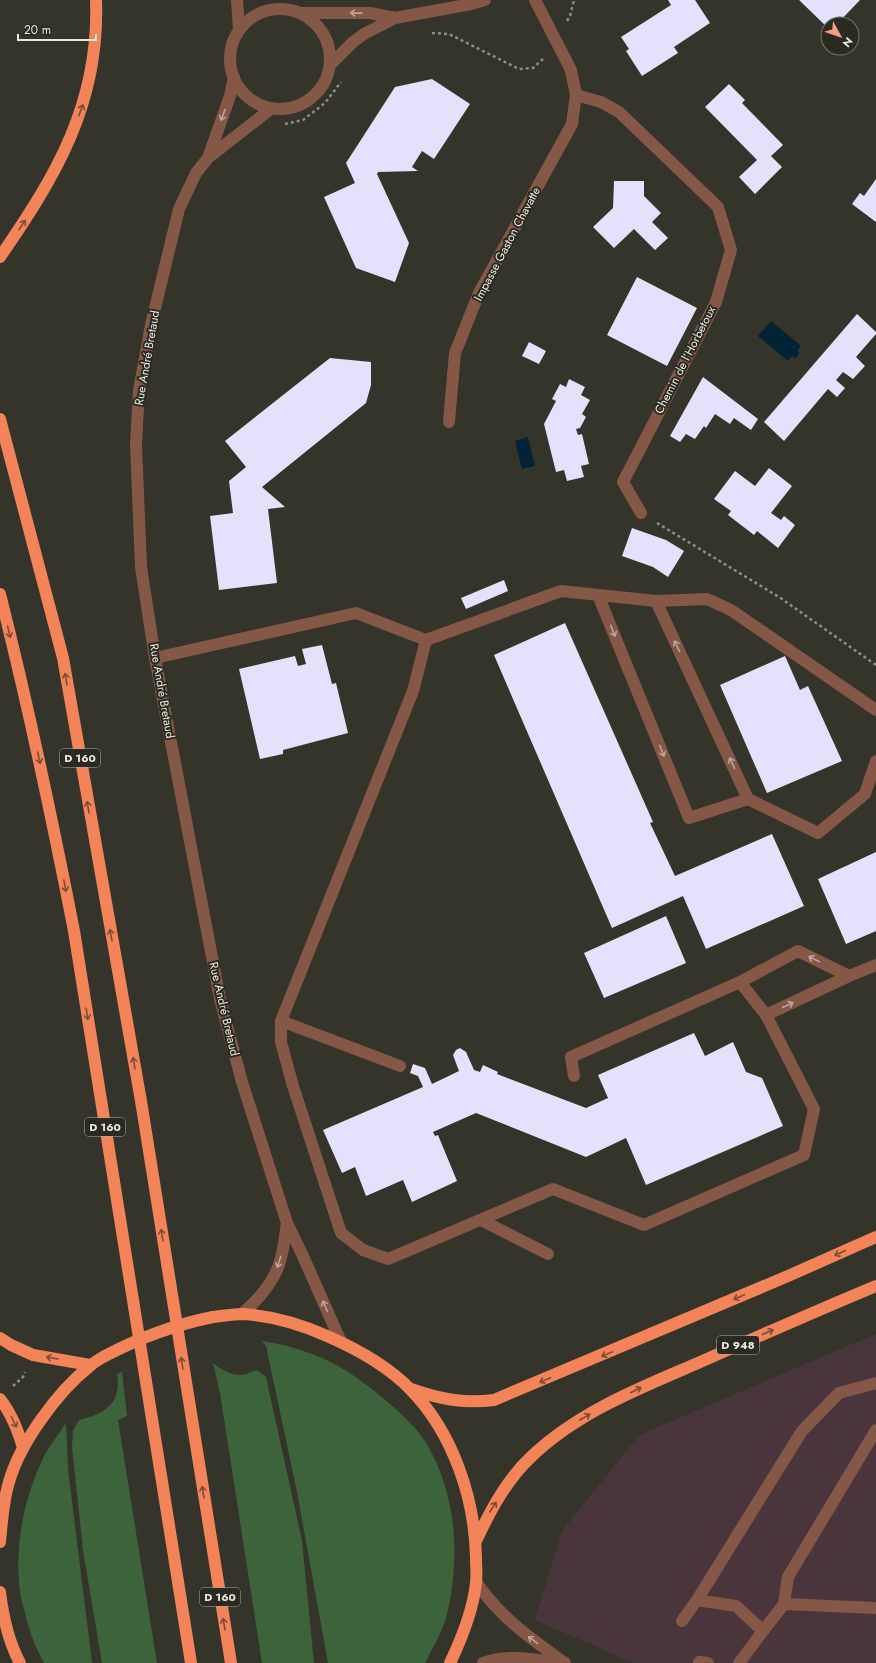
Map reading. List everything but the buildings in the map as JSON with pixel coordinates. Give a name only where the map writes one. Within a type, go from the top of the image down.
[{"type":"highway","points":[[0,257],[38,202],[55,172],[85,100],[93,57],[96,0]]},
{"type":"highway","name":"D 160","points":[[0,419],[62,658],[141,1101],[230,1663]]},
{"type":"highway","name":"D 160","points":[[0,594],[19,669],[50,808],[74,931],[191,1663]]},
{"type":"highway","points":[[411,1390],[437,1398],[452,1400],[474,1402],[494,1400],[781,1279],[876,1237]]},
{"type":"highway","name":"D 948","points":[[476,1542],[490,1512],[530,1457],[551,1439],[574,1424],[645,1386],[876,1286]]},
{"type":"highway","points":[[0,1542],[2,1517],[9,1482],[22,1448],[44,1415],[64,1391],[90,1365],[129,1343],[155,1332],[186,1322],[242,1314],[277,1318],[310,1329],[341,1342],[363,1353],[384,1367],[411,1390],[430,1414],[456,1461],[467,1489],[472,1514],[476,1542],[476,1582],[469,1616],[450,1663]]},
{"type":"highway","points":[[0,1338],[33,1355],[90,1365]]},
{"type":"highway","points":[[0,1400],[8,1409],[18,1430],[22,1448]]},
{"type":"highway","points":[[0,1592],[5,1626],[20,1663]]},
{"type":"street","points":[[237,0],[239,30]]},
{"type":"street","points":[[272,0],[286,9]]},
{"type":"street","points":[[330,65],[353,42],[364,34],[395,18],[485,0]]},
{"type":"street","points":[[535,0],[572,70],[576,95]]},
{"type":"street","points":[[275,9],[286,9],[300,13],[311,19],[320,29],[327,40],[330,52],[330,65],[326,78],[320,89],[310,99],[299,105],[286,108],[272,108],[249,98],[240,89],[234,77],[230,53],[233,41],[239,30],[246,22],[260,13],[275,9]]},
{"type":"street","points":[[300,13],[370,13],[395,18]]},
{"type":"street","name":"Rue André Bretaud","points":[[208,158],[230,96],[234,77]]},
{"type":"street","name":"Impasse Gaston Chavatte","points":[[449,422],[455,353],[479,293],[572,124],[576,95]]},
{"type":"street","name":"Chemin de l’Horbetoux","points":[[576,95],[601,102],[619,112],[718,207],[731,250],[716,302],[623,482],[641,513]]},
{"type":"street","name":"Rue André Bretaud","points":[[272,108],[208,158],[196,173],[179,209],[152,324],[139,390],[136,444],[141,567],[155,658],[220,999],[242,1082],[286,1223],[302,1254],[341,1342]]},
{"type":"street","points":[[155,658],[356,613],[426,640],[561,591],[656,601],[707,599],[731,610],[876,710]]},
{"type":"street","points":[[598,595],[689,818],[748,799]]},
{"type":"street","points":[[656,601],[748,799],[818,833],[865,794],[876,761]]},
{"type":"street","points":[[426,640],[413,691],[281,1021],[281,1042],[342,1233],[363,1250],[388,1259],[553,1189],[644,1225],[804,1155],[814,1109],[766,1015],[740,982]]},
{"type":"street","points":[[574,1076],[571,1057],[740,982],[798,951],[850,976]]},
{"type":"street","points":[[766,1015],[876,965]]},
{"type":"street","points":[[281,1021],[400,1066]]},
{"type":"street","points":[[481,1220],[548,1254]]},
{"type":"street","name":"Rue André Bretaud","points":[[242,1314],[254,1303],[274,1277],[281,1258],[286,1223]]},
{"type":"street","points":[[682,1621],[802,1431],[839,1393],[876,1382]]},
{"type":"street","points":[[739,1663],[784,1604],[788,1577],[876,1430]]},
{"type":"street","points":[[476,1582],[489,1600],[508,1620],[564,1663]]},
{"type":"street","points":[[696,1600],[736,1606],[763,1631]]},
{"type":"street","points":[[784,1604],[876,1608]]},
{"type":"street","points":[[483,1663],[494,1659],[522,1658],[559,1663]]},
{"type":"path","points":[[428,32],[449,34],[519,68],[533,68],[544,58],[570,16],[574,0]]},
{"type":"path","points":[[280,125],[303,120],[325,103],[342,81]]},
{"type":"path","points":[[641,513],[779,597],[876,665]]},
{"type":"shaded area","points":[[876,1334],[876,1663],[634,1663],[535,1620],[562,1531],[639,1435]]},
{"type":"green space","points":[[262,1341],[316,1355],[346,1371],[376,1392],[402,1414],[417,1430],[429,1448],[445,1486],[450,1506],[453,1527],[454,1569],[452,1590],[444,1624],[425,1663],[328,1663],[297,1492],[266,1346]]},
{"type":"green space","points":[[213,1363],[235,1375],[243,1375],[254,1371],[259,1371],[266,1377],[302,1541],[314,1663],[262,1663],[220,1393]]},
{"type":"green space","points":[[122,1372],[127,1416],[118,1420],[157,1663],[102,1663],[83,1550],[72,1447],[73,1431],[79,1420],[97,1414],[110,1406],[117,1393],[117,1374]]},
{"type":"green space","points":[[66,1423],[68,1469],[92,1663],[44,1663],[31,1635],[20,1591],[18,1574],[18,1556],[22,1522],[31,1488],[44,1456]]},
{"type":"water","points":[[771,321],[801,346],[798,350],[799,354],[796,358],[791,357],[788,361],[758,336]]},
{"type":"water","points":[[528,437],[535,466],[522,469],[515,441]]}]
